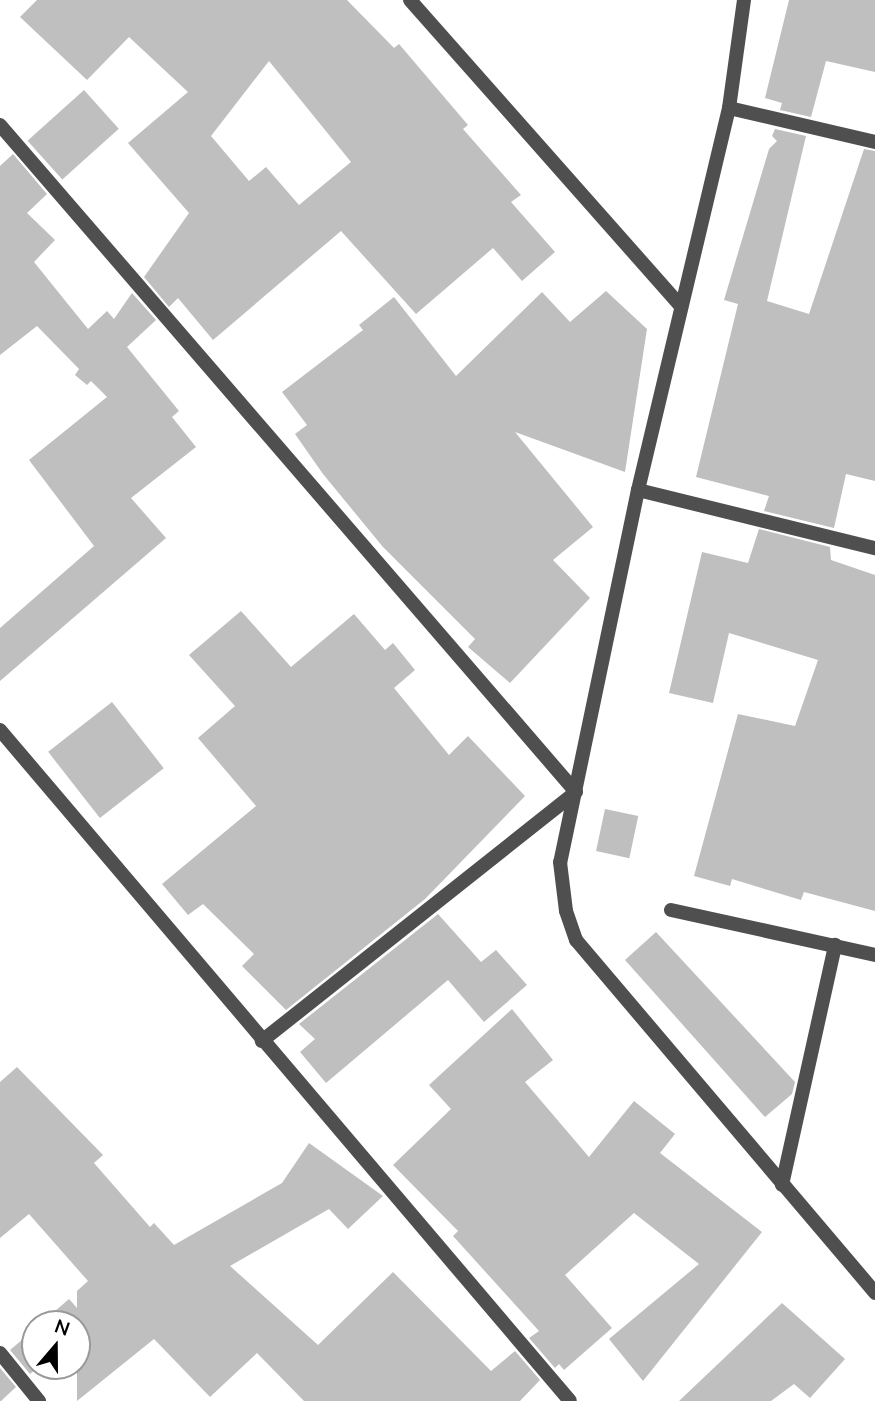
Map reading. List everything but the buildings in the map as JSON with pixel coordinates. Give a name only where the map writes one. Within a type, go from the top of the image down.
[{"type":"street","points":[[410,0],[681,306]]},
{"type":"street","points":[[744,0],[729,108],[638,490],[560,862],[566,911],[576,940],[875,1293]]},
{"type":"street","points":[[729,108],[875,142]]},
{"type":"street","points":[[0,125],[576,792]]},
{"type":"street","points":[[638,490],[875,548]]},
{"type":"street","points":[[0,730],[569,1401]]},
{"type":"street","points":[[262,1041],[576,792]]},
{"type":"street","points":[[671,910],[875,955]]},
{"type":"street","points":[[782,1185],[835,945]]},
{"type":"street","points":[[0,1353],[39,1401]]}]
